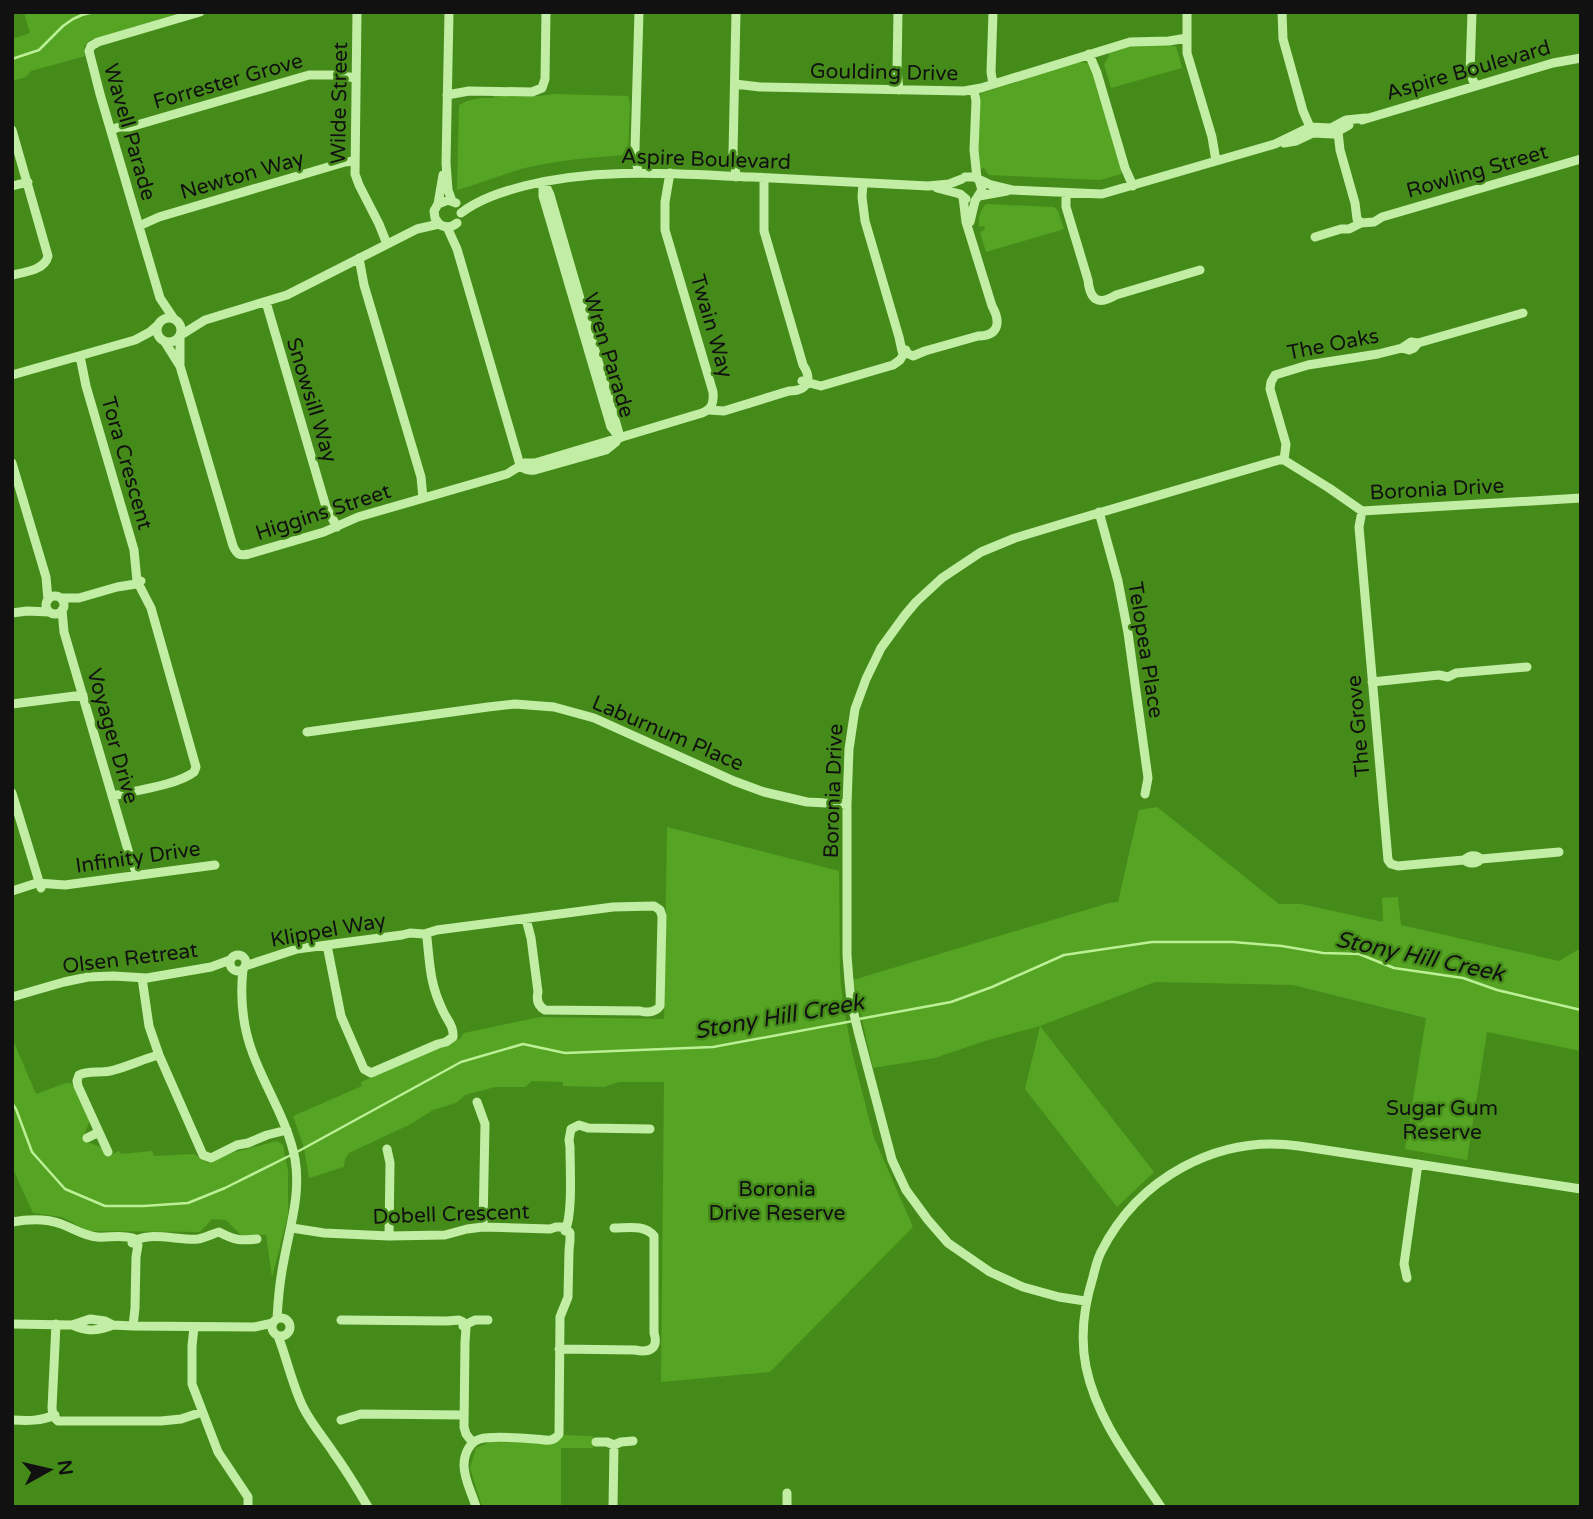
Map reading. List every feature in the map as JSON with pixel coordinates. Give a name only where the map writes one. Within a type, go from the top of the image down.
[{"type":"street","name":"Wavell Parade","points":[[159,324],[160,298],[90,58],[91,46],[200,12]]},
{"type":"street","points":[[449,12],[446,163],[448,190],[456,206],[457,249]]},
{"type":"street","points":[[447,90],[535,92],[542,88],[545,79],[546,12]]},
{"type":"street","points":[[635,172],[639,12]]},
{"type":"street","points":[[733,176],[736,12]]},
{"type":"street","points":[[896,90],[898,12]]},
{"type":"street","points":[[993,12],[990,72],[996,83]]},
{"type":"street","points":[[1187,12],[1188,56],[1219,160]]},
{"type":"street","points":[[1282,12],[1284,45],[1309,129]]},
{"type":"street","points":[[1472,12],[1471,61],[1477,85]]},
{"type":"street","name":"Wilde Street","points":[[357,15],[357,180],[389,242]]},
{"type":"street","name":"Goulding Drive","points":[[734,87],[972,90],[1134,41],[1187,41]]},
{"type":"street","points":[[1091,53],[1130,187]]},
{"type":"street","name":"Aspire Boulevard","points":[[1334,131],[1363,119],[1477,85],[1556,62],[1581,58]]},
{"type":"street","name":"Forrester Grove","points":[[112,133],[119,127],[131,127],[305,75],[356,75]]},
{"type":"street","points":[[970,230],[970,217],[982,190],[974,150],[975,109],[972,90]]},
{"type":"street","points":[[961,196],[970,200],[1012,190],[1102,194],[1275,144],[1296,141],[1309,129],[1334,131],[1360,220]]},
{"type":"street","points":[[12,130],[48,259],[43,266],[12,275]]},
{"type":"street","points":[[905,351],[925,351],[978,336],[991,327],[992,306],[966,222],[958,186],[974,150]]},
{"type":"street","name":"Rowling Street","points":[[1315,237],[1349,229],[1360,220],[1374,222],[1382,217],[1581,159]]},
{"type":"street","name":"Newton Way","points":[[139,223],[345,162],[355,165]]},
{"type":"street","points":[[446,163],[435,218],[457,249],[522,464]]},
{"type":"street","name":"Aspire Boulevard","points":[[456,206],[543,182],[635,172],[928,186],[949,184],[963,178]]},
{"type":"street","name":"Twain Way","points":[[522,464],[523,469],[536,470],[606,450],[631,434],[702,414],[711,407],[713,392],[665,230],[663,187],[667,173]]},
{"type":"street","points":[[963,178],[971,176],[1012,190]]},
{"type":"street","points":[[711,407],[731,408],[800,390],[808,373],[803,365],[765,236],[766,178]]},
{"type":"street","points":[[12,184],[27,180]]},
{"type":"street","name":"Wren Parade","points":[[543,182],[543,196],[611,427],[620,439]]},
{"type":"street","points":[[866,183],[865,221],[905,351]]},
{"type":"street","name":"Aspire Boulevard","points":[[928,186],[961,196]]},
{"type":"street","points":[[1069,193],[1070,217],[1088,280],[1099,295],[1116,295],[1200,271]]},
{"type":"street","points":[[417,229],[444,201],[456,206]]},
{"type":"street","points":[[135,340],[175,341],[205,320],[286,295],[417,229],[457,223]]},
{"type":"street","points":[[355,260],[426,497]]},
{"type":"street","name":"Wavell Parade","points":[[160,298],[175,319]]},
{"type":"street","name":"Snowsill Way","points":[[265,302],[332,529]]},
{"type":"street","name":"The Oaks","points":[[1284,460],[1286,444],[1270,389],[1275,375],[1308,365],[1402,348],[1409,350],[1418,343],[1523,313]]},
{"type":"street","points":[[12,375],[135,340],[150,332],[166,318],[205,320]]},
{"type":"street","points":[[175,319],[181,327],[180,335]]},
{"type":"street","points":[[159,324],[157,332],[164,341]]},
{"type":"street","name":"Higgins Street","points":[[180,335],[180,366]]},
{"type":"street","name":"Higgins Street","points":[[164,341],[180,366],[236,552],[242,555],[507,474],[522,464]]},
{"type":"street","points":[[804,382],[817,386],[826,385],[893,365],[905,351]]},
{"type":"street","name":"Tora Crescent","points":[[77,357],[134,550],[141,562],[139,581],[149,592],[151,608],[196,769],[186,777],[113,799]]},
{"type":"street","name":"Boronia Drive","points":[[1085,1301],[1023,1287],[990,1272],[948,1243],[906,1189],[892,1160],[851,1001],[847,955],[849,749],[855,709],[881,648],[916,602],[943,578],[981,552],[1015,538],[1099,512],[1284,460],[1362,511],[1581,498]]},
{"type":"street","name":"Voyager Drive","points":[[12,463],[56,602],[128,850],[133,876]]},
{"type":"street","name":"The Grove","points":[[1362,511],[1359,527],[1388,860],[1398,866],[1464,860],[1478,863],[1481,859],[1559,852]]},
{"type":"street","name":"Telopea Place","points":[[1099,512],[1118,581],[1128,633],[1148,778],[1145,794]]},
{"type":"street","points":[[27,611],[139,581]]},
{"type":"street","points":[[12,612],[57,614],[56,602]]},
{"type":"street","name":"Voyager Drive","points":[[51,613],[64,632]]},
{"type":"street","points":[[1372,681],[1439,675],[1448,677],[1456,673],[1527,667]]},
{"type":"street","points":[[12,704],[82,692]]},
{"type":"street","name":"Laburnum Place","points":[[307,732],[515,704],[554,707],[594,718],[764,792],[807,802],[847,804]]},
{"type":"street","points":[[12,793],[38,886]]},
{"type":"street","name":"Infinity Drive","points":[[12,892],[22,893],[38,886],[65,885],[215,865]]},
{"type":"street","points":[[329,945],[341,1016],[367,1072],[371,1073],[438,1044],[449,1033],[446,1018],[433,989],[425,937],[443,930],[528,918],[613,907],[655,912],[660,925],[660,1006],[652,1012],[558,1010],[543,1004],[538,992],[528,918]]},
{"type":"street","name":"Klippel Way","points":[[238,966],[297,949],[402,935],[425,937]]},
{"type":"street","points":[[238,966],[246,1032],[253,1055],[286,1127],[296,1165],[297,1196],[284,1261],[280,1298],[279,1327],[288,1368],[304,1409],[368,1507]]},
{"type":"street","name":"Olsen Retreat","points":[[12,997],[88,977],[145,978],[211,967],[238,966]]},
{"type":"street","points":[[145,978],[149,1026],[158,1052],[203,1149],[208,1152],[221,1152],[286,1127]]},
{"type":"street","points":[[108,1152],[85,1100],[83,1082],[93,1073],[116,1070],[158,1052]]},
{"type":"street","points":[[477,1102],[485,1124],[483,1227]]},
{"type":"street","points":[[476,1506],[465,1476],[464,1464],[465,1455],[473,1443],[482,1438],[539,1439],[555,1432],[559,1412],[560,1317],[568,1297],[569,1251],[566,1231],[572,1138],[576,1132],[588,1128],[650,1129]]},
{"type":"street","points":[[87,1138],[99,1132]]},
{"type":"street","points":[[1161,1507],[1104,1419],[1093,1394],[1083,1334],[1085,1301],[1100,1254],[1114,1230],[1149,1190],[1174,1172],[1212,1153],[1268,1143],[1581,1189]]},
{"type":"street","points":[[387,1149],[390,1163],[389,1236]]},
{"type":"street","points":[[1407,1278],[1404,1264],[1418,1164]]},
{"type":"street","points":[[12,1222],[46,1220],[89,1236],[117,1237],[135,1242],[152,1238],[200,1239],[219,1232],[240,1241],[257,1239]]},
{"type":"street","name":"Dobell Crescent","points":[[292,1226],[324,1233],[389,1236],[445,1235],[483,1227],[550,1228],[566,1231]]},
{"type":"street","points":[[559,1349],[635,1350],[650,1344],[654,1333],[654,1236],[642,1228],[614,1228]]},
{"type":"street","points":[[135,1242],[135,1326]]},
{"type":"street","points":[[341,1320],[447,1321],[463,1326],[475,1320],[488,1320]]},
{"type":"street","points":[[12,1324],[72,1325],[93,1331],[113,1325],[279,1327]]},
{"type":"street","points":[[54,1324],[55,1415]]},
{"type":"street","points":[[463,1326],[464,1427],[473,1443]]},
{"type":"street","points":[[192,1327],[192,1384],[218,1452],[240,1486],[244,1506]]},
{"type":"street","points":[[13,1420],[35,1421],[55,1415],[72,1420],[161,1421],[181,1419],[202,1412]]},
{"type":"street","points":[[341,1420],[361,1414],[464,1415]]},
{"type":"street","points":[[596,1442],[614,1445],[633,1441]]},
{"type":"street","points":[[613,1507],[614,1445]]},
{"type":"street","points":[[787,1493],[787,1507]]},
{"type":"green space","points":[[24,12],[184,12],[90,40],[84,46],[85,56],[31,71],[26,77],[12,81],[12,39],[30,33]]},
{"type":"green space","points":[[1139,45],[1176,46],[1182,68],[1111,88],[1104,64],[1109,53]]},
{"type":"green space","points":[[1078,62],[1088,63],[1092,69],[1121,174],[1100,180],[989,175],[984,168],[979,169],[979,97],[982,93]]},
{"type":"green space","points":[[494,95],[628,96],[628,155],[538,165],[457,190],[459,105],[476,99],[494,98]]},
{"type":"green space","points":[[986,204],[1054,207],[1064,229],[986,252],[980,232],[985,230],[984,226],[979,227],[979,223],[980,214]]},
{"type":"green space","name":"Sugar Gum Reserve","points":[[1157,807],[1279,904],[1301,904],[1383,922],[1382,898],[1398,897],[1401,925],[1559,961],[1581,948],[1581,1051],[1487,1032],[1467,1160],[1405,1149],[1426,1018],[1293,985],[1155,982],[1040,1026],[935,1058],[873,1068],[853,980],[1118,902],[1139,810]]},
{"type":"green space","name":"Boronia Drive Reserve","points":[[667,827],[839,871],[840,974],[852,1052],[874,1138],[913,1227],[770,1372],[661,1382],[664,1082],[619,1082],[604,1087],[563,1086],[563,1082],[532,1081],[525,1087],[495,1087],[465,1095],[456,1103],[433,1110],[411,1124],[349,1153],[344,1167],[309,1178],[304,1148],[293,1116],[362,1086],[361,1082],[460,1039],[464,1033],[540,1017],[664,1019]]},
{"type":"green space","points":[[1040,1026],[1154,1172],[1117,1207],[1025,1089]]},
{"type":"green space","points":[[12,1038],[36,1094],[66,1083],[75,1087],[90,1120],[84,1135],[87,1142],[103,1148],[106,1157],[119,1151],[121,1154],[152,1151],[154,1156],[194,1154],[208,1163],[231,1153],[277,1141],[283,1145],[288,1171],[288,1215],[272,1277],[266,1235],[241,1235],[226,1220],[212,1219],[200,1232],[88,1231],[62,1217],[33,1213],[12,1167]]},
{"type":"green space","points":[[561,1435],[593,1436],[593,1448],[561,1448],[561,1507],[482,1507],[470,1468],[476,1448],[490,1442],[550,1443]]},
{"type":"waterway","points":[[12,59],[39,50],[73,19],[94,12]]},
{"type":"waterway","name":"Stony Hill Creek","points":[[859,1019],[951,1002],[1064,955],[1152,942],[1233,942],[1323,953],[1359,954],[1394,968],[1463,978],[1497,990],[1581,1010]]},
{"type":"waterway","name":"Stony Hill Creek","points":[[297,1152],[461,1062],[523,1044],[565,1053],[713,1047],[853,1021]]},
{"type":"waterway","name":"Stony Hill Creek","points":[[12,1103],[32,1152],[65,1189],[105,1206],[188,1203],[291,1155]]}]
